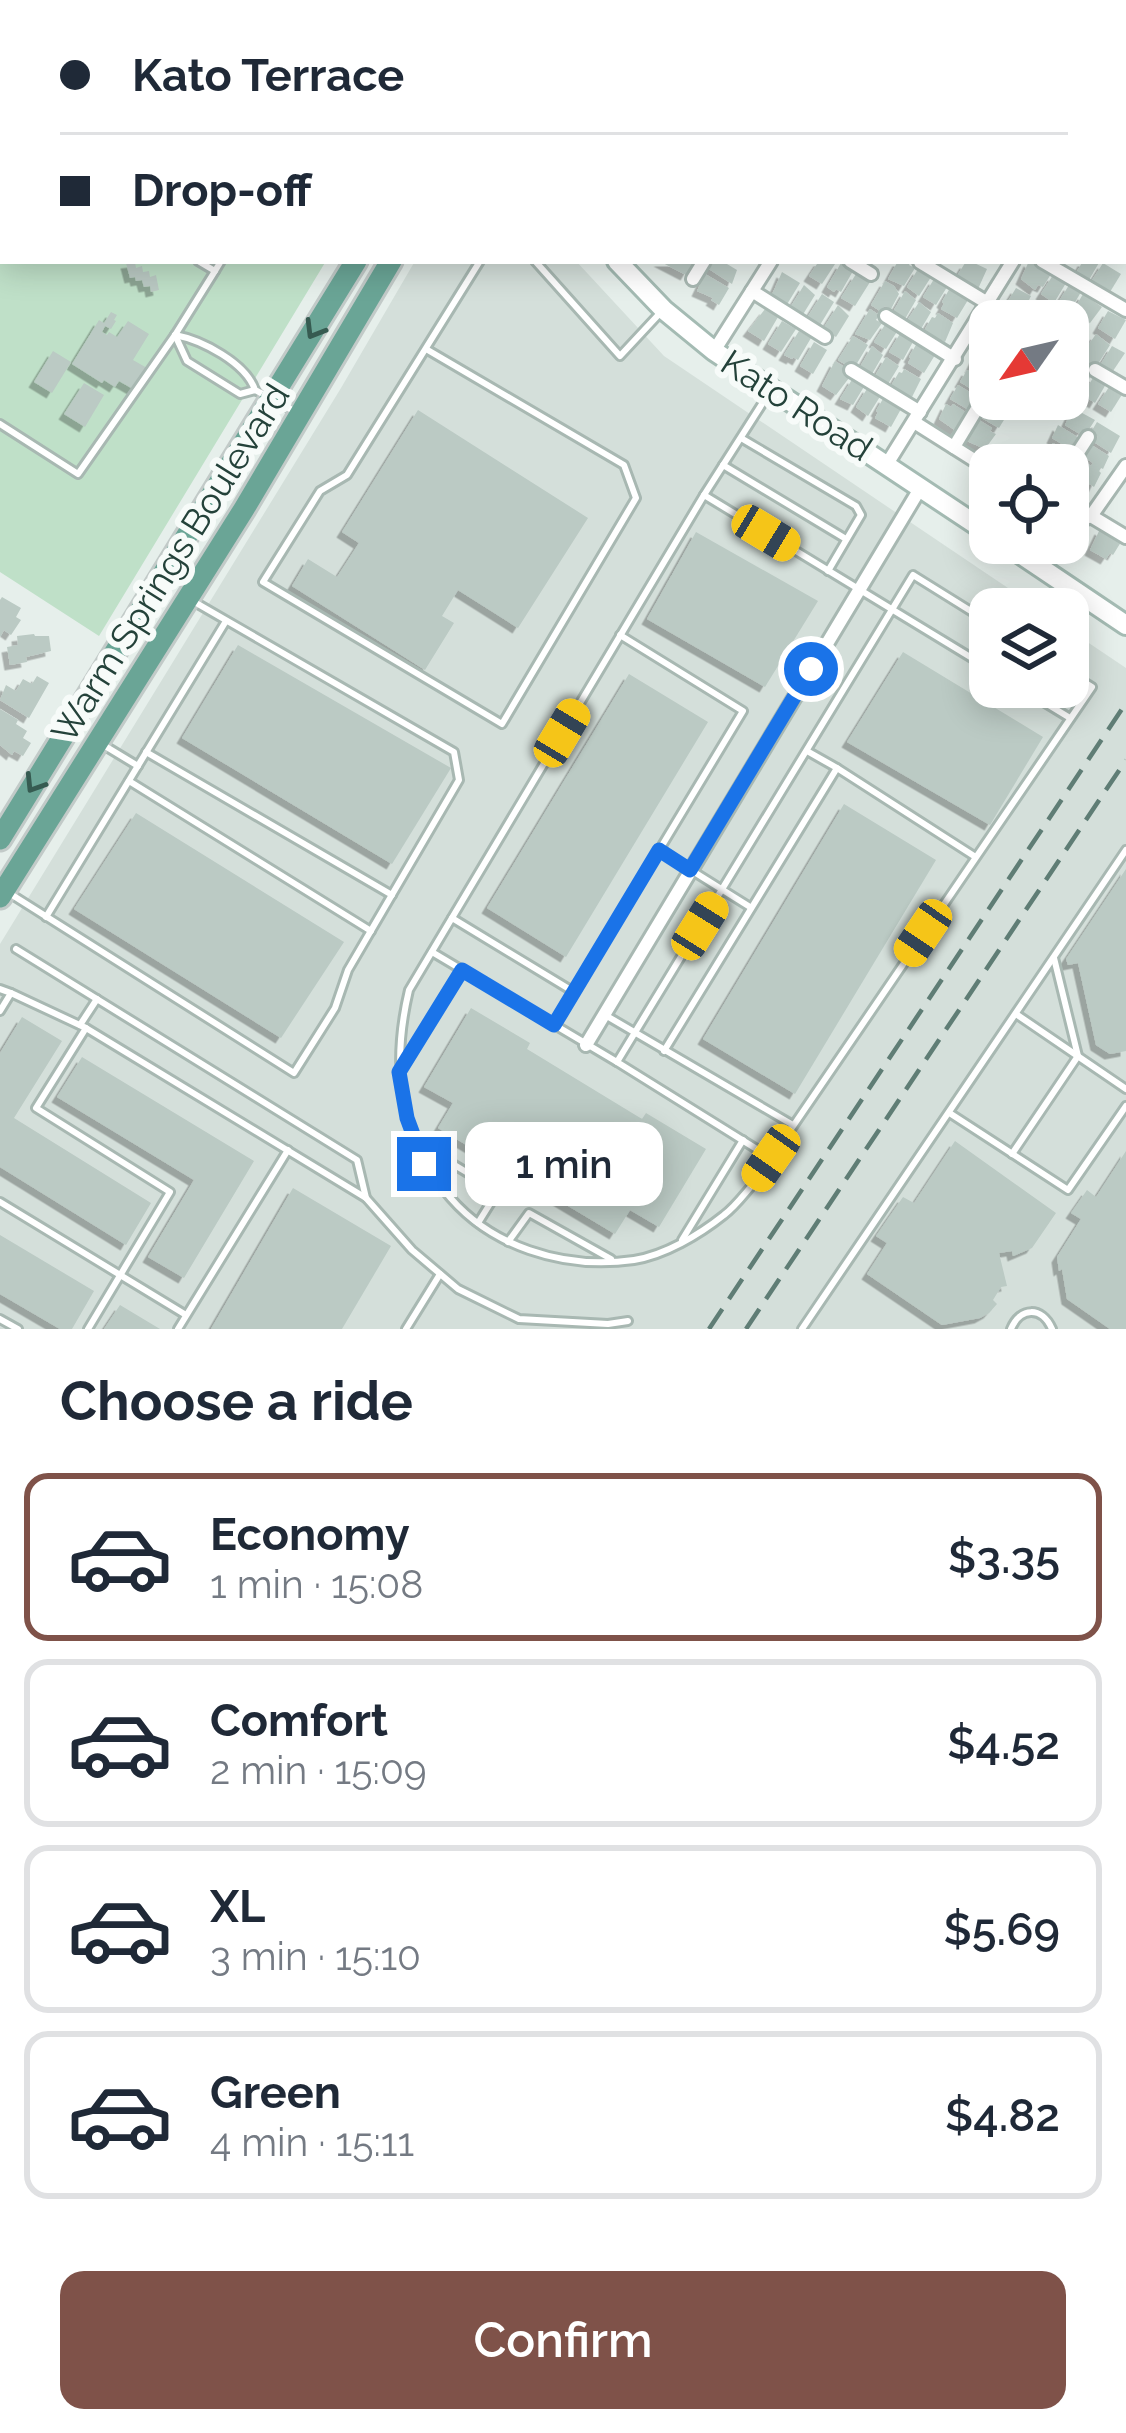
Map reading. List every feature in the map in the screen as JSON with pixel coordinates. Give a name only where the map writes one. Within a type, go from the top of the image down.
[{"type":"main road","name":"Warm Springs Boulevard","points":[[0,838],[264,395],[354,264]]},
{"type":"main road","name":"Warm Springs Boulevard","points":[[2,894],[301,415],[389,264]]},
{"type":"street","name":"Kato Road","points":[[620,264],[664,310],[714,351],[969,520]]},
{"type":"street","points":[[693,279],[702,264]]},
{"type":"street","points":[[714,351],[769,264]]},
{"type":"street","points":[[855,264],[871,274]]},
{"type":"street","points":[[923,264],[982,300]]},
{"type":"street","points":[[990,300],[1011,264]]},
{"type":"street","points":[[1047,264],[1126,310]]},
{"type":"street","points":[[752,291],[825,337]]},
{"type":"street","points":[[886,316],[955,358]]},
{"type":"street","points":[[887,464],[969,335]]},
{"type":"street","points":[[851,370],[969,457]]},
{"type":"street","points":[[1095,370],[1126,388]]},
{"type":"street","points":[[954,447],[970,420]]},
{"type":"street","points":[[1083,444],[1088,437]]},
{"type":"street","points":[[1126,466],[1091,516],[1126,537]]},
{"type":"street","points":[[586,1045],[921,487]]},
{"type":"street","points":[[1035,564],[1126,625]]},
{"type":"lane","points":[[203,264],[215,272]]},
{"type":"lane","points":[[0,424],[78,474],[219,264]]},
{"type":"lane","points":[[426,349],[624,465],[636,497],[502,724],[263,582],[320,491],[347,475],[478,264]]},
{"type":"lane","points":[[538,264],[620,356],[664,310]]},
{"type":"lane","points":[[175,335],[187,361],[240,394],[264,395]]},
{"type":"lane","points":[[175,335],[198,339],[250,376],[264,395],[301,415]]},
{"type":"lane","points":[[771,390],[409,990],[400,1025],[399,1072],[407,1118],[424,1164],[459,1210],[499,1239],[542,1255],[587,1262],[637,1259],[679,1244],[726,1214],[771,1158],[1077,708]]},
{"type":"lane","points":[[741,438],[856,506],[861,515],[828,571]]},
{"type":"lane","points":[[723,465],[846,539]]},
{"type":"lane","points":[[704,495],[969,656]]},
{"type":"lane","points":[[617,1062],[914,575],[969,610]]},
{"type":"lane","points":[[2,894],[294,1073],[335,1008],[348,970],[460,780],[454,752],[188,598]]},
{"type":"lane","points":[[46,917],[226,621]]},
{"type":"lane","points":[[554,1025],[743,711],[620,635]]},
{"type":"lane","points":[[1054,708],[1070,718]]},
{"type":"lane","points":[[98,741],[138,766]]},
{"type":"lane","points":[[807,751],[975,856]]},
{"type":"lane","points":[[146,752],[392,895]]},
{"type":"lane","points":[[664,1051],[837,768]]},
{"type":"lane","points":[[129,781],[371,931]]},
{"type":"lane","points":[[659,850],[750,907]]},
{"type":"lane","points":[[802,1329],[1126,850]]},
{"type":"lane","points":[[452,918],[574,992]]},
{"type":"lane","points":[[16,949],[357,1160],[366,1198]]},
{"type":"lane","points":[[432,952],[771,1158]]},
{"type":"lane","points":[[1012,1154],[1078,1056],[1054,958]]},
{"type":"lane","points":[[399,1072],[462,970]]},
{"type":"lane","points":[[0,989],[83,1026],[366,1198],[412,1250],[458,1289],[533,1329]]},
{"type":"lane","points":[[0,1011],[11,993]]},
{"type":"lane","points":[[88,1329],[170,1192],[36,1108],[97,999]]},
{"type":"lane","points":[[604,1014],[793,1125]]},
{"type":"lane","points":[[1016,1014],[1126,1089]]},
{"type":"lane","points":[[950,1113],[1068,1190],[1126,1106]]},
{"type":"lane","points":[[679,1244],[742,1141]]},
{"type":"lane","points":[[416,1142],[497,1191],[478,1223]]},
{"type":"lane","points":[[178,1329],[288,1150]]},
{"type":"lane","points":[[0,1202],[187,1315]]},
{"type":"lane","points":[[508,1242],[529,1213],[614,1261]]},
{"type":"lane","points":[[406,1329],[440,1274]]},
{"type":"lane","points":[[1011,1329],[1017,1317],[1029,1311],[1046,1316],[1052,1329]]},
{"type":"lane","points":[[0,1319],[18,1329]]},
{"type":"lane","points":[[519,1319],[628,1322]]},
{"type":"shaded area","points":[[413,264],[579,264],[664,356],[1008,588],[969,588],[969,708],[1089,708],[1089,643],[1126,668],[1126,1329],[0,1329],[0,944]]},
{"type":"green space","points":[[0,264],[324,264],[99,636],[0,572]]},
{"type":"building","points":[[126,264],[142,266],[150,277],[156,275],[159,290],[151,292],[142,280],[130,278]]},
{"type":"building","points":[[665,264],[693,264],[686,275]]},
{"type":"building","points":[[712,264],[727,264],[737,270],[732,284],[709,269]]},
{"type":"building","points":[[817,264],[835,264],[822,284],[809,276]]},
{"type":"building","points":[[840,264],[853,271],[841,292],[827,287]]},
{"type":"building","points":[[896,264],[915,268],[904,286],[888,279]]},
{"type":"building","points":[[964,264],[987,269],[978,289],[957,276]]},
{"type":"building","points":[[1028,264],[1051,274],[1035,290],[1021,279]]},
{"type":"building","points":[[1081,264],[1098,264],[1089,280],[1076,273]]},
{"type":"building","points":[[1102,264],[1121,274],[1110,292],[1091,282]]},
{"type":"building","points":[[918,269],[931,277],[919,296],[907,287]]},
{"type":"building","points":[[782,272],[800,283],[786,306],[771,297]]},
{"type":"building","points":[[705,274],[729,288],[719,305],[697,291]]},
{"type":"building","points":[[856,274],[870,282],[855,306],[841,298]]},
{"type":"building","points":[[1053,275],[1066,283],[1056,300],[1041,294]]},
{"type":"building","points":[[934,279],[947,287],[936,305],[923,297]]},
{"type":"building","points":[[885,281],[899,294],[891,309],[885,306],[880,311],[871,305]]},
{"type":"building","points":[[804,285],[815,295],[802,316],[790,308]]},
{"type":"building","points":[[1069,285],[1081,292],[1076,300],[1060,300]]},
{"type":"building","points":[[950,288],[968,300],[957,318],[941,309]]},
{"type":"building","points":[[1016,288],[1031,296],[1029,300],[1009,300]]},
{"type":"building","points":[[905,291],[916,300],[905,319],[893,312]]},
{"type":"building","points":[[822,294],[834,302],[820,325],[807,318]]},
{"type":"building","points":[[1083,294],[1102,307],[1090,323],[1089,300],[1080,300]]},
{"type":"building","points":[[919,302],[931,312],[921,329],[907,321]]},
{"type":"building","points":[[838,305],[849,316],[836,337],[823,329]]},
{"type":"building","points":[[765,309],[778,317],[764,341],[748,331]]},
{"type":"building","points":[[870,309],[882,323],[870,340],[855,334]]},
{"type":"building","points":[[1108,311],[1126,320],[1115,339],[1098,328]]},
{"type":"building","points":[[111,312],[117,315],[116,321],[111,329],[105,326],[102,332],[107,335],[117,337],[128,321],[149,334],[133,360],[147,368],[133,389],[119,381],[115,387],[102,383],[72,364],[99,320],[104,323]]},
{"type":"building","points":[[938,313],[953,323],[945,342],[924,331]]},
{"type":"building","points":[[782,321],[796,329],[781,352],[768,344]]},
{"type":"building","points":[[886,323],[898,330],[886,349],[874,342]]},
{"type":"building","points":[[799,331],[811,338],[798,360],[784,355]]},
{"type":"building","points":[[901,332],[914,340],[903,360],[889,352]]},
{"type":"building","points":[[1096,334],[1110,345],[1098,364],[1089,363],[1089,344]]},
{"type":"building","points":[[853,336],[868,345],[856,365],[848,366],[838,360]]},
{"type":"building","points":[[814,342],[827,350],[813,374],[800,366]]},
{"type":"building","points":[[917,343],[935,355],[924,373],[908,363]]},
{"type":"building","points":[[872,346],[883,355],[872,374],[860,367]]},
{"type":"building","points":[[1112,346],[1125,353],[1113,371],[1101,364]]},
{"type":"building","points":[[53,351],[71,362],[52,393],[34,382]]},
{"type":"building","points":[[886,357],[899,366],[888,384],[875,376]]},
{"type":"building","points":[[835,361],[846,368],[843,374],[849,378],[836,395],[822,386]]},
{"type":"building","points":[[904,369],[921,379],[912,397],[891,386]]},
{"type":"building","points":[[1094,376],[1106,384],[1095,403],[1089,399]]},
{"type":"building","points":[[853,378],[865,385],[853,405],[840,399]]},
{"type":"building","points":[[84,383],[104,395],[85,427],[64,414]]},
{"type":"building","points":[[958,385],[969,392],[969,410],[950,399]]},
{"type":"building","points":[[868,387],[881,395],[868,416],[856,407]]},
{"type":"building","points":[[1109,387],[1123,393],[1111,412],[1098,404]]},
{"type":"building","points":[[884,397],[901,409],[891,427],[875,418]]},
{"type":"building","points":[[946,404],[967,413],[956,431],[939,419]]},
{"type":"building","points":[[418,410],[588,518],[518,628],[458,590],[442,616],[454,623],[425,670],[292,586],[308,559],[337,577],[359,543],[342,532]]},
{"type":"building","points":[[979,420],[996,434],[989,444],[967,441]]},
{"type":"building","points":[[1067,420],[1095,420],[1080,434],[1065,425]]},
{"type":"building","points":[[1097,422],[1120,436],[1111,453],[1094,442],[1098,437],[1091,432]]},
{"type":"building","points":[[1058,425],[1079,438],[1076,444],[1062,444],[1052,438]]},
{"type":"building","points":[[1093,446],[1109,456],[1094,487],[1089,484],[1093,463],[1089,451]]},
{"type":"building","points":[[1100,529],[1121,542],[1106,559],[1090,550]]},
{"type":"building","points":[[696,532],[818,601],[765,687],[647,619]]},
{"type":"building","points":[[0,600],[21,608],[16,617],[21,620],[11,635],[4,630],[0,637]]},
{"type":"building","points":[[17,636],[49,636],[51,651],[10,665],[7,647],[18,645]]},
{"type":"building","points":[[238,645],[451,768],[392,864],[182,738]]},
{"type":"building","points":[[903,652],[969,692],[969,708],[995,708],[1043,737],[990,825],[847,742]]},
{"type":"building","points":[[629,674],[708,722],[566,957],[487,908]]},
{"type":"building","points":[[37,676],[49,683],[29,718],[0,700],[6,685],[16,691],[23,679],[32,684]]},
{"type":"building","points":[[0,709],[27,731],[23,738],[31,743],[23,756],[14,751],[12,755],[0,745]]},
{"type":"building","points":[[844,804],[936,860],[795,1094],[703,1039]]},
{"type":"building","points":[[136,813],[344,942],[281,1038],[74,909]]},
{"type":"building","points":[[1126,869],[1126,1051],[1110,1054],[1096,1045],[1078,963],[1068,965],[1066,959]]},
{"type":"building","points":[[471,1008],[530,1043],[527,1049],[642,1119],[646,1113],[706,1149],[659,1227],[630,1210],[615,1234],[438,1128],[453,1103],[424,1087]]},
{"type":"building","points":[[22,1017],[62,1041],[14,1118],[151,1203],[126,1245],[0,1167],[0,1053]]},
{"type":"building","points":[[82,1057],[254,1161],[184,1278],[148,1257],[194,1180],[57,1097]]},
{"type":"building","points":[[955,1141],[1056,1213],[1032,1248],[1013,1256],[1012,1251],[999,1253],[1007,1286],[1001,1287],[989,1313],[942,1325],[867,1274],[887,1243],[876,1236],[903,1197],[914,1203]]},
{"type":"building","points":[[1126,1151],[1126,1329],[1110,1329],[1067,1299],[1057,1257],[1081,1219],[1071,1213],[1087,1190],[1096,1197]]},
{"type":"building","points":[[293,1188],[391,1246],[342,1329],[211,1329]]},
{"type":"building","points":[[0,1235],[94,1291],[72,1329],[60,1329],[0,1294]]},
{"type":"building","points":[[120,1305],[160,1329],[104,1329]]},
{"type":"railway","points":[[709,1329],[1126,703]]},
{"type":"railway","points":[[746,1329],[1126,760]]},
{"type":"route","points":[[424,1164],[407,1118],[399,1072],[462,970],[554,1025],[659,850],[690,870],[811,669]]}]
